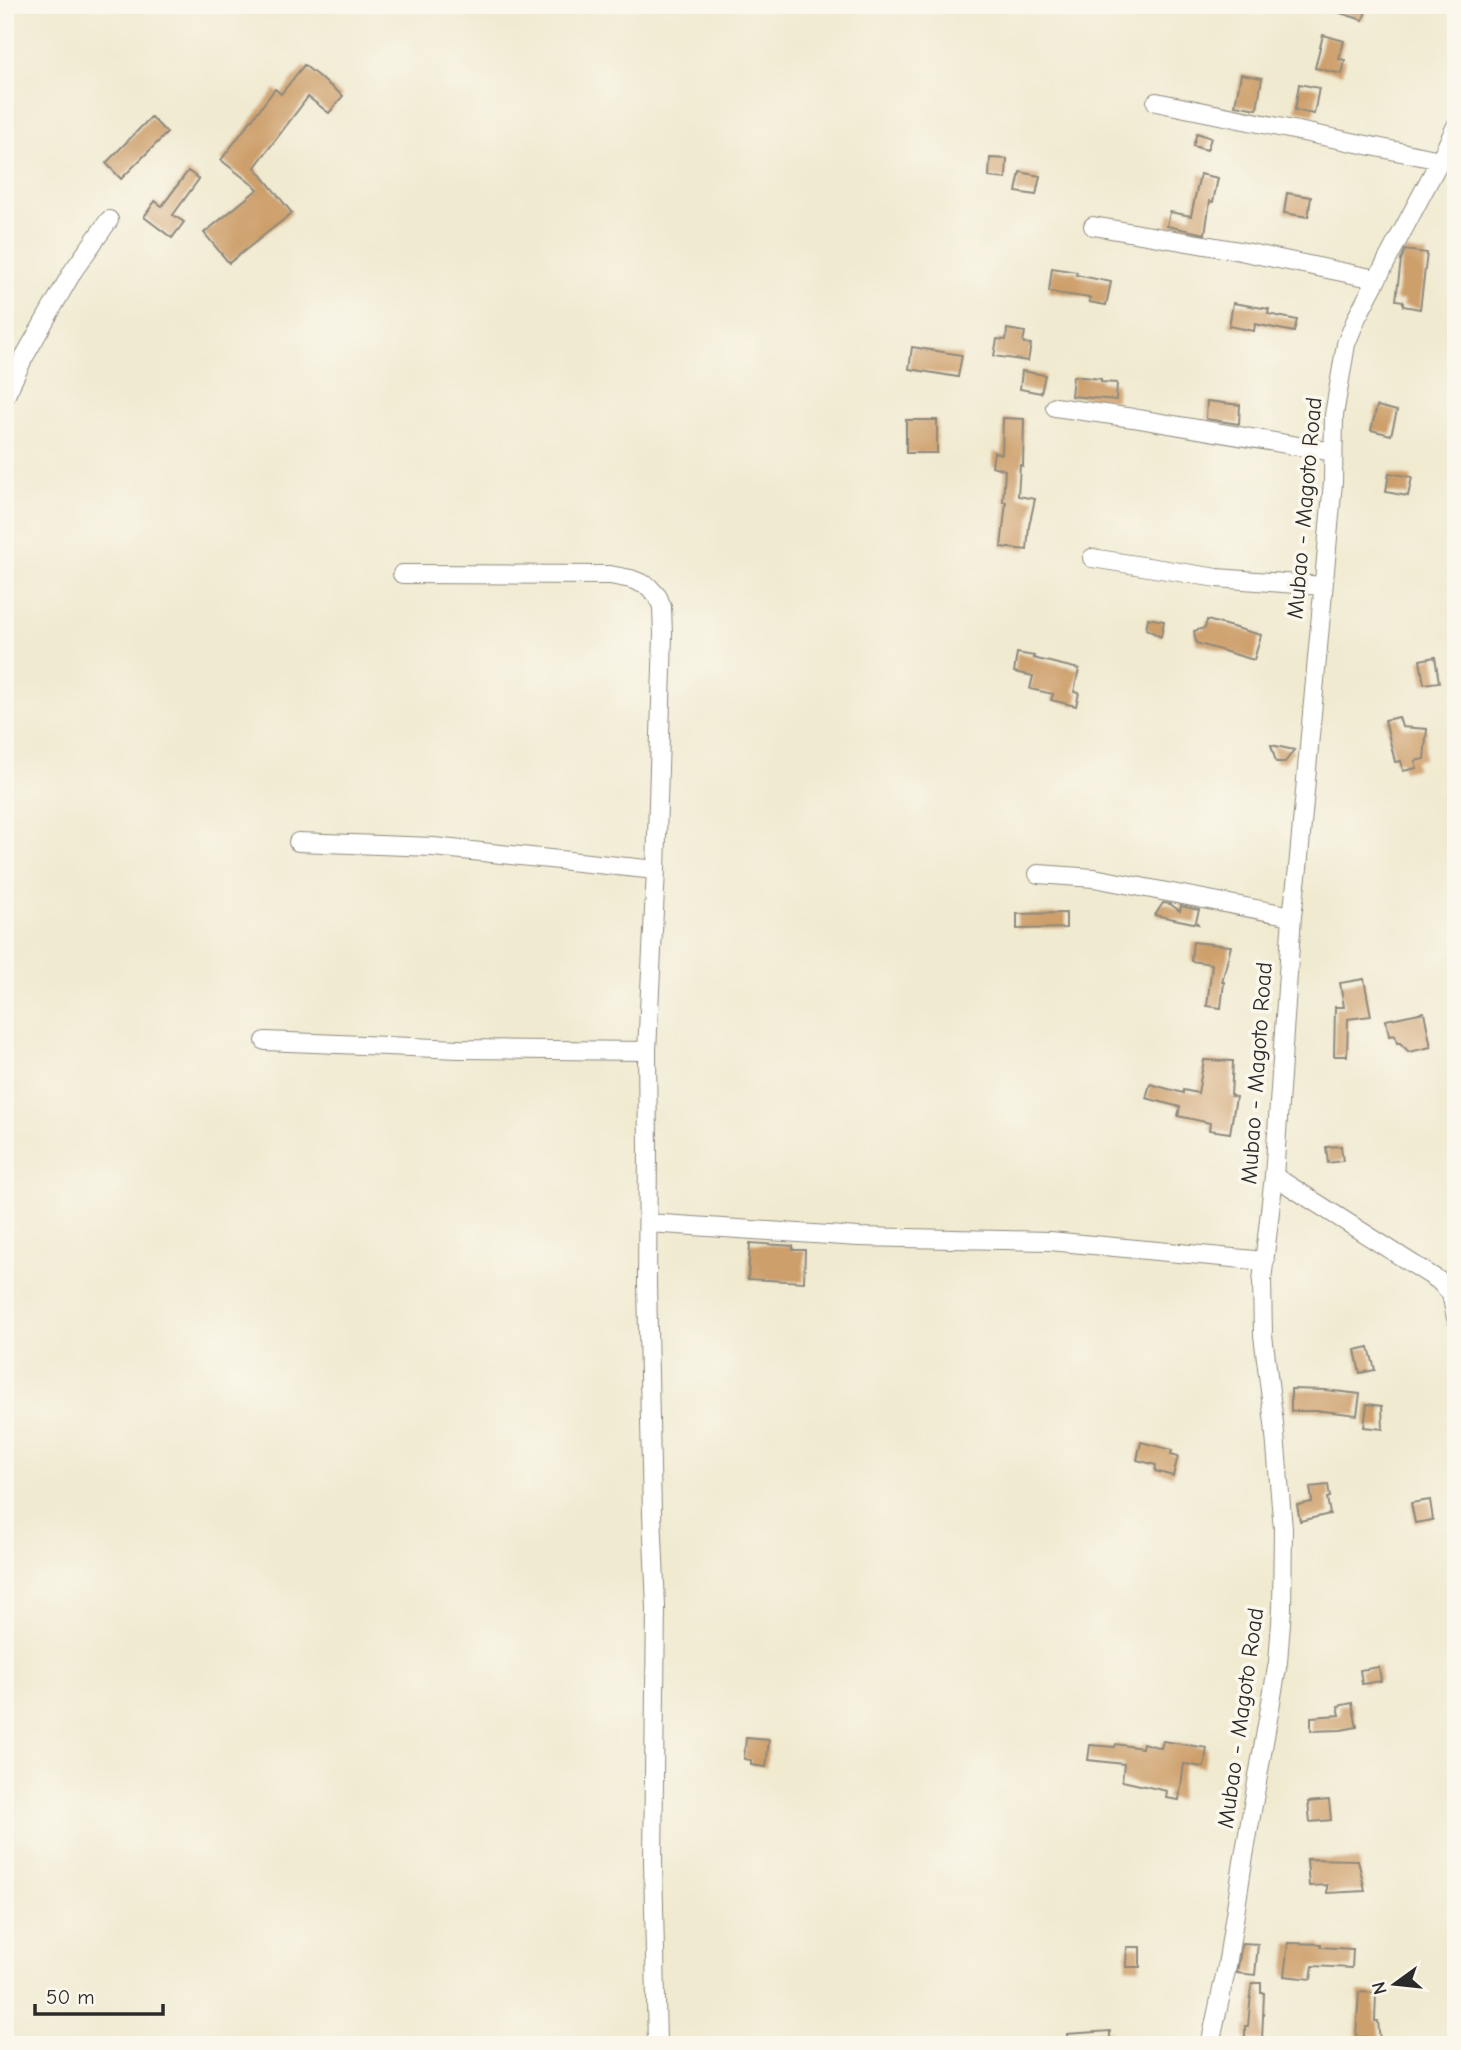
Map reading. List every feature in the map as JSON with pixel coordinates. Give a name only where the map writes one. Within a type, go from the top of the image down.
[{"type":"street","points":[[1156,102],[1440,160]]},
{"type":"street","name":"Mubao - Magoto Road","points":[[1210,2045],[1227,1966],[1242,1862],[1278,1662],[1283,1529],[1263,1335],[1262,1281],[1274,1176],[1292,916],[1333,482],[1334,415],[1346,344],[1357,317],[1456,126]]},
{"type":"street","points":[[5,397],[23,359],[73,271],[109,220]]},
{"type":"street","points":[[1093,226],[1240,251],[1376,279]]},
{"type":"street","points":[[1055,407],[1333,452]]},
{"type":"street","points":[[1092,558],[1217,578],[1323,586]]},
{"type":"street","points":[[402,574],[610,575],[648,586],[662,607],[656,870],[646,1051],[647,1284],[656,1607],[653,1861],[657,2045]]},
{"type":"street","points":[[298,842],[433,847],[656,870]]},
{"type":"street","points":[[1038,874],[1094,878],[1292,916]]},
{"type":"street","points":[[265,1041],[460,1049],[646,1051]]},
{"type":"street","points":[[1274,1176],[1438,1280],[1451,1293],[1456,1318]]},
{"type":"street","points":[[648,1223],[859,1237],[1050,1241],[1265,1261]]},
{"type":"building","points":[[1327,5],[1368,5],[1363,20],[1327,9]]},
{"type":"building","points":[[1323,35],[1344,41],[1339,59],[1345,60],[1342,74],[1315,68]]},
{"type":"building","points":[[304,65],[343,96],[329,113],[308,97],[255,167],[292,213],[229,263],[204,233],[258,189],[221,160],[275,89],[281,94]]},
{"type":"building","points":[[1241,74],[1262,78],[1257,109],[1235,105]]},
{"type":"building","points":[[1299,84],[1319,88],[1314,114],[1295,110]]},
{"type":"building","points":[[151,117],[167,133],[121,179],[106,163]]},
{"type":"building","points":[[1197,133],[1211,138],[1207,150],[1193,146]]},
{"type":"building","points":[[990,158],[1007,159],[1006,179],[989,177]]},
{"type":"building","points":[[188,171],[199,179],[173,215],[184,222],[172,238],[144,217],[155,201],[162,206]]},
{"type":"building","points":[[1020,172],[1040,176],[1036,195],[1016,192]]},
{"type":"building","points":[[1200,174],[1218,178],[1213,202],[1210,201],[1205,234],[1167,226],[1170,212],[1191,216]]},
{"type":"building","points":[[1287,193],[1311,197],[1308,217],[1284,213]]},
{"type":"building","points":[[1405,250],[1427,253],[1420,309],[1403,306],[1403,301],[1396,300],[1401,260]]},
{"type":"building","points":[[1052,268],[1111,282],[1106,305],[1089,302],[1090,298],[1049,292]]},
{"type":"building","points":[[1233,303],[1269,309],[1268,314],[1297,320],[1294,332],[1255,324],[1254,331],[1229,326]]},
{"type":"building","points":[[1007,329],[1025,332],[1023,343],[1031,344],[1028,361],[994,356],[997,339],[1006,340]]},
{"type":"building","points":[[912,347],[962,355],[958,377],[909,369]]},
{"type":"building","points":[[1022,371],[1045,375],[1041,393],[1020,389]]},
{"type":"building","points":[[1073,376],[1117,383],[1116,400],[1071,396]]},
{"type":"building","points":[[1207,401],[1240,405],[1239,424],[1206,419]]},
{"type":"building","points":[[1377,406],[1397,411],[1391,435],[1371,430]]},
{"type":"building","points":[[1003,418],[1024,419],[1023,466],[1020,465],[1018,496],[1035,499],[1027,550],[1001,547],[1006,502],[1003,502],[1005,470],[992,466],[994,452],[1002,454]]},
{"type":"building","points":[[906,420],[937,420],[937,453],[906,453]]},
{"type":"building","points":[[1389,473],[1412,477],[1408,496],[1386,492]]},
{"type":"building","points":[[1148,618],[1164,621],[1161,637],[1146,629]]},
{"type":"building","points":[[1207,620],[1261,635],[1254,660],[1196,643],[1194,631],[1205,628]]},
{"type":"building","points":[[1017,653],[1079,669],[1074,692],[1079,693],[1076,706],[1051,700],[1053,694],[1030,689],[1033,676],[1014,672]]},
{"type":"building","points":[[1435,657],[1439,682],[1424,684],[1420,660]]},
{"type":"building","points":[[1399,717],[1402,727],[1427,729],[1424,759],[1415,761],[1417,768],[1403,771],[1401,761],[1395,762],[1385,720]]},
{"type":"building","points":[[1271,745],[1294,750],[1285,762],[1276,762]]},
{"type":"building","points":[[1163,903],[1180,911],[1181,906],[1199,910],[1196,921],[1198,924],[1155,915]]},
{"type":"building","points":[[1066,913],[1066,928],[1017,929],[1017,914]]},
{"type":"building","points":[[1193,942],[1231,946],[1222,982],[1221,1008],[1207,1006],[1212,964],[1191,961]]},
{"type":"building","points":[[1364,979],[1371,1016],[1348,1019],[1347,1056],[1334,1056],[1335,1007],[1344,1007],[1340,983]]},
{"type":"building","points":[[1424,1012],[1431,1047],[1409,1052],[1397,1043],[1395,1035],[1389,1036],[1386,1020]]},
{"type":"building","points":[[1204,1060],[1233,1061],[1231,1096],[1236,1097],[1230,1133],[1209,1130],[1210,1123],[1178,1116],[1180,1107],[1146,1098],[1150,1084],[1183,1093],[1183,1090],[1198,1093]]},
{"type":"building","points":[[1341,1146],[1343,1161],[1328,1163],[1326,1147]]},
{"type":"building","points":[[750,1243],[793,1246],[793,1250],[805,1250],[804,1282],[748,1279]]},
{"type":"building","points":[[1369,1347],[1375,1370],[1360,1373],[1355,1350]]},
{"type":"building","points":[[1291,1389],[1360,1394],[1357,1415],[1291,1411]]},
{"type":"building","points":[[1367,1404],[1382,1406],[1383,1429],[1364,1427]]},
{"type":"building","points":[[1141,1442],[1172,1450],[1171,1454],[1178,1456],[1173,1476],[1155,1471],[1156,1465],[1137,1460]]},
{"type":"building","points":[[1328,1485],[1330,1514],[1300,1521],[1297,1505],[1312,1502],[1310,1487]]},
{"type":"building","points":[[1430,1500],[1433,1520],[1415,1523],[1411,1503]]},
{"type":"building","points":[[1379,1667],[1381,1681],[1362,1684],[1360,1670]]},
{"type":"building","points":[[1352,1703],[1357,1727],[1311,1731],[1311,1717],[1340,1715],[1338,1706]]},
{"type":"building","points":[[746,1738],[769,1740],[766,1767],[751,1765],[751,1760],[744,1759]]},
{"type":"building","points":[[1163,1741],[1207,1748],[1204,1767],[1184,1764],[1179,1800],[1166,1798],[1167,1791],[1122,1781],[1124,1764],[1088,1760],[1090,1745],[1115,1747],[1116,1744],[1142,1748],[1143,1743],[1161,1748]]},
{"type":"building","points":[[1329,1800],[1331,1820],[1310,1822],[1308,1802]]},
{"type":"building","points":[[1307,1859],[1358,1860],[1365,1891],[1327,1893],[1327,1885],[1309,1886]]},
{"type":"building","points":[[1242,1943],[1258,1944],[1255,1975],[1237,1973]]},
{"type":"building","points":[[1288,1943],[1353,1949],[1352,1968],[1313,1966],[1311,1979],[1284,1976]]},
{"type":"building","points":[[1127,1947],[1140,1947],[1140,1967],[1126,1967]]},
{"type":"building","points":[[1252,1983],[1261,1983],[1261,1993],[1264,1993],[1262,2040],[1245,2040]]},
{"type":"building","points":[[1359,1992],[1376,1993],[1375,2021],[1378,2021],[1380,2042],[1365,2043],[1365,2037],[1356,2037]]},
{"type":"building","points":[[1110,2031],[1110,2045],[1067,2045],[1067,2034]]}]
